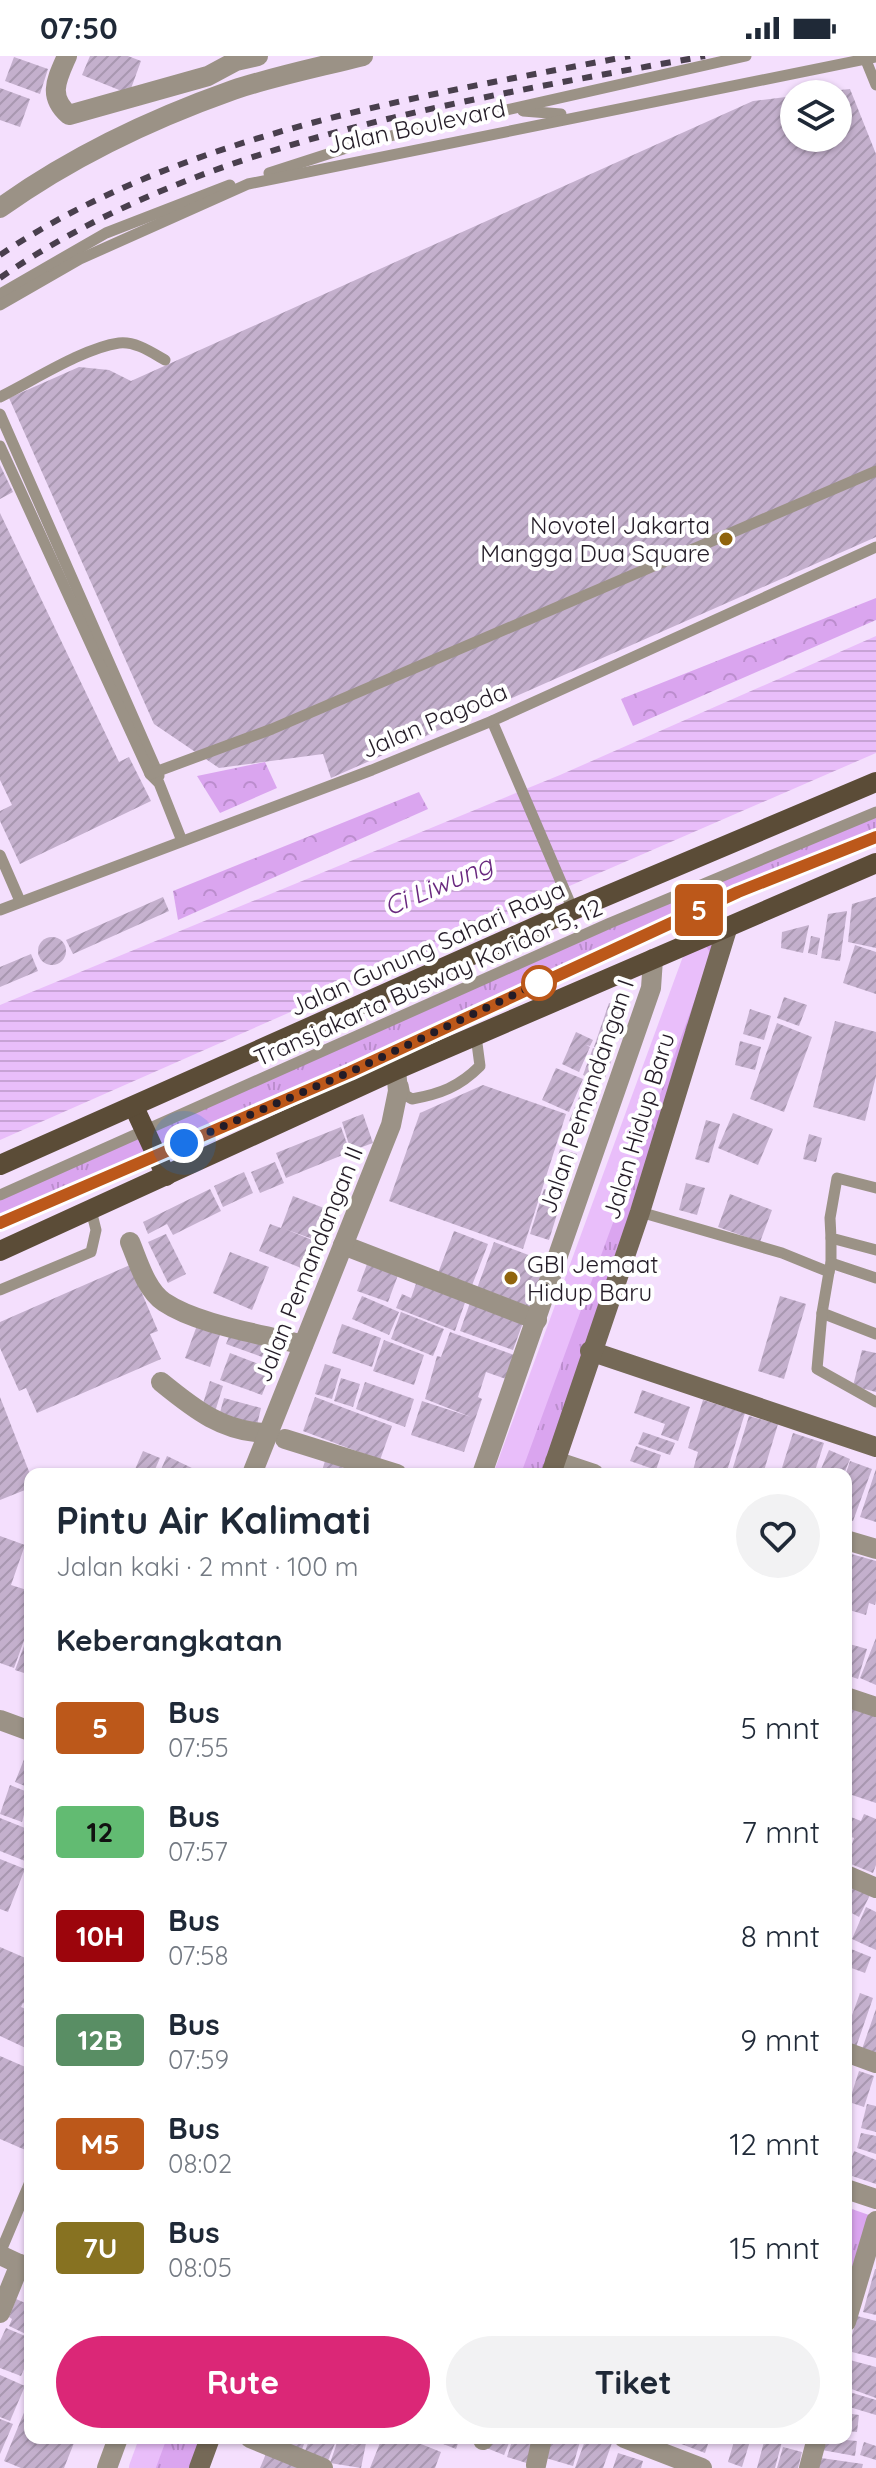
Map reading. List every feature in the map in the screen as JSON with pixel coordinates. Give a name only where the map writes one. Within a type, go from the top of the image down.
[{"type":"main road","name":"Jalan Gunung Sahari Raya","points":[[0,1165],[573,910],[876,782]]},
{"type":"main road","points":[[0,1251],[398,1070],[876,863]]},
{"type":"main road","points":[[134,1107],[166,1176]]},
{"type":"street","points":[[67,56],[53,88],[58,105],[69,115],[208,76],[237,59],[258,56]]},
{"type":"street","points":[[0,208],[41,179],[132,131],[234,90],[363,56]]},
{"type":"street","name":"Jalan Hidup Baru","points":[[553,1468],[590,1351],[640,1212],[727,929]]},
{"type":"street","name":"Jalan Pemandangan I","points":[[484,1468],[651,988],[653,959]]},
{"type":"street","name":"Jalan Pemandangan II","points":[[256,1468],[277,1436],[303,1345],[391,1125],[398,1091],[398,1070]]},
{"type":"street","points":[[130,1242],[144,1276],[162,1301],[199,1317],[303,1345]]},
{"type":"street","points":[[343,1245],[537,1320]]},
{"type":"street","points":[[590,1351],[876,1447]]},
{"type":"street","points":[[161,1382],[202,1416],[251,1433],[277,1436],[378,1468]]},
{"type":"street","points":[[852,1542],[876,1549]]},
{"type":"street","points":[[852,1699],[876,1707]]},
{"type":"street","points":[[0,1720],[24,1729]]},
{"type":"street","points":[[852,1878],[876,1888]]},
{"type":"street","points":[[852,2054],[876,2063]]},
{"type":"street","points":[[852,2191],[876,2199]]},
{"type":"street","points":[[852,2302],[876,2221]]},
{"type":"street","points":[[0,2254],[24,2266]]},
{"type":"street","points":[[0,2313],[24,2268]]},
{"type":"street","points":[[107,2468],[116,2444]]},
{"type":"street","points":[[199,2468],[208,2444]]},
{"type":"street","points":[[265,2444],[323,2468]]},
{"type":"street","points":[[536,2465],[541,2444]]},
{"type":"street","points":[[638,2444],[689,2466]]},
{"type":"street","points":[[809,2468],[815,2444]]},
{"type":"lane","points":[[0,294],[106,233],[214,190],[368,141],[746,56]]},
{"type":"lane","points":[[870,58],[876,85]]},
{"type":"lane","name":"Jalan Boulevard","points":[[0,305],[80,259],[248,184],[575,115],[870,58]]},
{"type":"lane","points":[[510,110],[575,115]]},
{"type":"lane","points":[[0,397],[87,354],[120,343],[142,347],[165,360]]},
{"type":"lane","points":[[0,414],[154,772]]},
{"type":"lane","points":[[0,446],[154,772],[182,841]]},
{"type":"lane","points":[[154,772],[272,729],[876,471]]},
{"type":"lane","name":"Jalan Pagoda","points":[[0,910],[372,770],[492,721],[876,547]]},
{"type":"lane","points":[[492,721],[573,910]]},
{"type":"lane","name":"Transjakarta Busway Koridor 5, 12","points":[[0,1195],[610,923],[876,812]]},
{"type":"lane","name":"Transjakarta Busway Koridor 5, 12","points":[[0,1223],[350,1072],[738,892],[876,837]]},
{"type":"lane","points":[[0,855],[20,901]]},
{"type":"lane","points":[[398,1070],[405,1095],[412,1099],[442,1094],[480,1066],[476,1036]]},
{"type":"lane","points":[[876,1188],[837,1178],[830,1218],[830,1267],[817,1369],[876,1402]]},
{"type":"lane","points":[[0,1290],[91,1252],[96,1230],[91,1210]]},
{"type":"lane","points":[[640,1212],[876,1278]]},
{"type":"lane","points":[[831,1238],[876,1250]]},
{"type":"lane","points":[[822,1313],[876,1334]]},
{"type":"lane","points":[[0,2254],[24,2196]]},
{"type":"green space","points":[[876,598],[876,620],[633,726],[621,699]]},
{"type":"green space","points":[[265,762],[277,788],[220,813],[197,776]]},
{"type":"green space","points":[[419,792],[428,809],[178,920],[173,891]]},
{"type":"green space","points":[[876,812],[876,835],[0,1222],[0,1195]]},
{"type":"green space","points":[[727,929],[553,1468],[509,1468],[703,937]]},
{"type":"green space","points":[[852,2209],[869,2215],[852,2268]]},
{"type":"green space","points":[[151,2444],[208,2444],[199,2468],[142,2468]]},
{"type":"water","name":"Ci Liwung","points":[[876,636],[876,753],[528,904],[463,936],[0,1140],[0,1005],[560,775]]},
{"type":"building","points":[[90,56],[128,56],[141,61],[129,94],[82,75]]},
{"type":"building","points":[[14,57],[48,69],[40,94],[5,81]]},
{"type":"building","points":[[0,88],[30,99],[20,127],[0,120]]},
{"type":"building","points":[[852,94],[876,154],[876,537],[331,778],[323,754],[219,768],[154,724],[9,398],[79,367],[109,370],[131,381],[753,101],[780,98],[780,152],[852,152]]},
{"type":"building","points":[[0,465],[13,492],[0,499]]},
{"type":"building","points":[[0,513],[119,762],[129,757],[151,801],[20,864],[0,821],[0,811],[12,805],[0,780]]},
{"type":"building","points":[[163,897],[169,911],[73,954],[66,940]]},
{"type":"building","points":[[876,897],[876,948],[848,942],[852,904]]},
{"type":"building","points":[[847,911],[840,961],[821,958],[828,914]]},
{"type":"building","points":[[809,925],[803,953],[781,948],[782,932]]},
{"type":"building","points":[[811,936],[820,938],[817,955],[808,953]]},
{"type":"building","points":[[52,937],[62,941],[66,951],[62,961],[52,965],[42,961],[38,951],[42,941]]},
{"type":"building","points":[[855,945],[876,952],[876,994],[843,983]]},
{"type":"building","points":[[31,954],[38,971],[0,987],[0,967]]},
{"type":"building","points":[[784,997],[807,1005],[799,1026],[777,1018]]},
{"type":"building","points":[[609,1003],[625,1008],[610,1053],[594,1047]]},
{"type":"building","points":[[750,1009],[771,1016],[764,1040],[743,1034]]},
{"type":"building","points":[[835,1021],[876,1032],[876,1076],[865,1121],[813,1107]]},
{"type":"building","points":[[777,1023],[812,1037],[784,1112],[750,1099]]},
{"type":"building","points":[[576,1032],[593,1040],[590,1046],[586,1045],[590,1047],[579,1072],[562,1064]]},
{"type":"building","points":[[740,1041],[761,1047],[755,1070],[735,1065]]},
{"type":"building","points":[[593,1048],[613,1056],[603,1083],[583,1075]]},
{"type":"building","points":[[556,1068],[583,1079],[569,1112],[542,1100]]},
{"type":"building","points":[[483,1085],[566,1114],[523,1249],[389,1201],[420,1113]]},
{"type":"building","points":[[583,1088],[600,1095],[586,1128],[569,1121]]},
{"type":"building","points":[[733,1113],[773,1129],[758,1165],[718,1148]]},
{"type":"building","points":[[363,1114],[373,1143],[351,1151],[342,1122]]},
{"type":"building","points":[[706,1120],[720,1124],[709,1163],[695,1159]]},
{"type":"building","points":[[341,1127],[350,1152],[286,1178],[276,1153]]},
{"type":"building","points":[[809,1134],[822,1138],[816,1162],[803,1159]]},
{"type":"building","points":[[560,1149],[577,1154],[565,1192],[549,1187]]},
{"type":"building","points":[[275,1162],[284,1183],[260,1193],[251,1172]]},
{"type":"building","points":[[244,1172],[253,1193],[223,1207],[214,1186]]},
{"type":"building","points":[[686,1183],[705,1188],[697,1215],[679,1210]]},
{"type":"building","points":[[210,1189],[221,1211],[173,1235],[167,1224],[148,1234],[143,1222]]},
{"type":"building","points":[[544,1189],[563,1195],[549,1240],[530,1234]]},
{"type":"building","points":[[730,1194],[772,1210],[760,1242],[718,1227]]},
{"type":"building","points":[[293,1196],[329,1210],[318,1241],[285,1229],[322,1244],[311,1272],[259,1251],[270,1224],[281,1228]]},
{"type":"building","points":[[454,1231],[488,1244],[471,1288],[437,1276]]},
{"type":"building","points":[[166,1234],[186,1274],[168,1283],[148,1242]]},
{"type":"building","name":"GBI Jemaat Hidup Baru","points":[[494,1242],[547,1262],[527,1314],[475,1294]]},
{"type":"building","points":[[230,1252],[269,1267],[252,1310],[213,1293]]},
{"type":"building","points":[[370,1256],[401,1267],[388,1302],[357,1291]]},
{"type":"building","points":[[130,1265],[158,1331],[150,1334],[161,1359],[37,1413],[26,1388],[19,1391],[0,1348],[0,1322]]},
{"type":"building","points":[[419,1275],[468,1294],[455,1331],[396,1308],[402,1294],[411,1298]]},
{"type":"building","points":[[362,1296],[399,1312],[389,1335],[352,1319]]},
{"type":"building","points":[[780,1296],[806,1304],[784,1379],[758,1371]]},
{"type":"building","points":[[472,1297],[525,1317],[513,1350],[460,1331]]},
{"type":"building","points":[[401,1312],[444,1329],[433,1356],[391,1339]]},
{"type":"building","points":[[199,1320],[222,1328],[210,1367],[185,1358]]},
{"type":"building","points":[[342,1324],[381,1338],[372,1367],[332,1353]]},
{"type":"building","points":[[231,1331],[267,1344],[262,1357],[226,1344]]},
{"type":"building","points":[[450,1332],[514,1355],[506,1379],[486,1372],[478,1397],[482,1399],[464,1452],[411,1435],[422,1401],[471,1417],[425,1399],[437,1356],[441,1357]]},
{"type":"building","points":[[384,1340],[424,1355],[414,1385],[373,1371]]},
{"type":"building","points":[[862,1350],[876,1353],[876,1392],[853,1386]]},
{"type":"building","points":[[230,1353],[272,1369],[262,1395],[220,1380]]},
{"type":"building","points":[[325,1364],[341,1369],[332,1399],[315,1394]]},
{"type":"building","points":[[341,1378],[360,1384],[353,1407],[334,1401]]},
{"type":"building","points":[[210,1381],[223,1386],[214,1415],[201,1410]]},
{"type":"building","points":[[365,1382],[414,1399],[405,1427],[356,1409]]},
{"type":"building","points":[[642,1390],[690,1407],[678,1441],[661,1435],[665,1424],[634,1413]]},
{"type":"building","points":[[0,1397],[28,1468],[24,1468],[24,1490],[0,1500]]},
{"type":"building","points":[[315,1397],[392,1426],[380,1460],[303,1431]]},
{"type":"building","points":[[224,1398],[261,1408],[256,1429],[218,1420]]},
{"type":"building","points":[[703,1400],[745,1413],[728,1468],[694,1468],[698,1452],[688,1448]]},
{"type":"building","points":[[749,1416],[778,1424],[765,1468],[733,1468]]},
{"type":"building","points":[[643,1432],[675,1443],[670,1455],[638,1444]]},
{"type":"building","points":[[793,1433],[824,1443],[816,1468],[782,1468]]},
{"type":"building","points":[[636,1446],[661,1455],[657,1468],[630,1461]]},
{"type":"building","points":[[829,1450],[850,1459],[846,1468],[822,1468]]},
{"type":"building","points":[[143,1451],[160,1458],[156,1468],[136,1468]]},
{"type":"building","points":[[167,1456],[192,1468],[162,1468]]},
{"type":"building","points":[[325,1461],[358,1468],[323,1468]]},
{"type":"building","points":[[850,1461],[872,1469],[853,1521],[852,1468],[848,1468]]},
{"type":"building","points":[[876,1469],[876,1522],[860,1517]]},
{"type":"building","points":[[0,1536],[24,1545],[11,1585],[24,1589],[24,1640],[14,1668],[0,1663]]},
{"type":"building","points":[[852,1554],[876,1561],[876,1601],[875,1605],[869,1603],[866,1615],[852,1611]]},
{"type":"building","points":[[876,1638],[876,1685],[860,1678]]},
{"type":"building","points":[[852,1645],[867,1649],[858,1679],[852,1677]]},
{"type":"building","points":[[24,1646],[24,1673],[15,1670]]},
{"type":"building","points":[[852,1708],[876,1716],[876,1803],[852,1795]]},
{"type":"building","points":[[24,1760],[24,1786],[15,1782]]},
{"type":"building","points":[[10,1785],[24,1791],[22,1822],[0,1814]]},
{"type":"building","points":[[864,1814],[876,1819],[876,1865],[873,1873],[852,1864],[852,1817],[861,1821]]},
{"type":"building","points":[[0,1818],[24,1828],[24,1861],[0,1851]]},
{"type":"building","points":[[0,1859],[24,1869],[24,1872],[8,1912],[0,1909]]},
{"type":"building","points":[[852,1886],[870,1895],[859,1917],[852,1913]]},
{"type":"building","points":[[866,1907],[876,1912],[876,1950],[852,1939]]},
{"type":"building","points":[[0,1947],[24,1957],[24,2003],[21,2007],[24,2008],[24,2047],[0,2036]]},
{"type":"building","points":[[852,1949],[871,1957],[865,1973],[852,1968]]},
{"type":"building","points":[[860,1993],[873,1998],[855,2050],[852,2049],[852,2015]]},
{"type":"building","points":[[876,2009],[876,2059],[861,2052]]},
{"type":"building","points":[[0,2056],[24,2066],[24,2149],[0,2139]]},
{"type":"building","points":[[859,2071],[874,2076],[864,2107],[852,2103]]},
{"type":"building","points":[[867,2104],[876,2106],[876,2132],[861,2128]]},
{"type":"building","points":[[861,2133],[876,2136],[876,2154],[857,2148]]},
{"type":"building","points":[[854,2151],[876,2160],[876,2184],[852,2176]]},
{"type":"building","points":[[876,2269],[876,2315],[863,2312]]},
{"type":"building","points":[[16,2299],[24,2302],[24,2333],[9,2326],[12,2319],[9,2317]]},
{"type":"building","points":[[857,2316],[876,2321],[876,2358],[852,2352]]},
{"type":"building","points":[[6,2328],[24,2336],[24,2369],[21,2376],[0,2368],[0,2341]]},
{"type":"building","points":[[852,2361],[876,2367],[876,2398],[852,2389]]},
{"type":"building","points":[[0,2375],[24,2386],[24,2388],[10,2421],[0,2417]]},
{"type":"building","points":[[852,2393],[876,2400],[876,2415],[852,2408]]},
{"type":"building","points":[[24,2413],[24,2444],[74,2444],[64,2468],[21,2468],[4,2461]]},
{"type":"building","points":[[852,2414],[859,2415],[857,2432],[852,2432]]},
{"type":"building","points":[[0,2419],[13,2424],[0,2454]]},
{"type":"building","points":[[852,2441],[857,2441],[855,2456],[822,2450],[823,2444],[852,2444]]},
{"type":"building","points":[[864,2442],[876,2446],[876,2460],[860,2455]]},
{"type":"building","points":[[268,2444],[304,2444],[299,2457]]},
{"type":"building","points":[[308,2444],[335,2444],[328,2461],[305,2451]]},
{"type":"building","points":[[337,2444],[357,2446],[352,2444],[366,2444],[361,2468],[330,2463]]},
{"type":"building","points":[[380,2444],[421,2444],[441,2452],[435,2468],[370,2468]]},
{"type":"building","points":[[485,2444],[509,2444],[504,2455],[484,2447]]},
{"type":"building","points":[[511,2444],[539,2444],[533,2465],[507,2457]]},
{"type":"building","points":[[542,2444],[579,2444],[573,2466],[539,2456]]},
{"type":"building","points":[[584,2444],[612,2444],[603,2468],[575,2468]]},
{"type":"building","points":[[681,2444],[708,2444],[705,2453]]},
{"type":"building","points":[[733,2444],[749,2444],[742,2467],[728,2462]]},
{"type":"building","points":[[763,2444],[781,2444],[775,2468],[757,2468]]},
{"type":"building","points":[[783,2447],[802,2452],[798,2468],[777,2468]]},
{"type":"building","points":[[268,2449],[297,2468],[260,2468]]},
{"type":"building","points":[[618,2453],[643,2461],[641,2468],[613,2468]]},
{"type":"building","points":[[814,2457],[863,2464],[862,2468],[813,2468]]},
{"type":"waterway","points":[[509,1468],[697,956]]},
{"type":"waterway","points":[[142,2468],[151,2444]]},
{"type":"railway","points":[[0,255],[70,213],[145,178],[223,149],[386,105],[630,56]]},
{"type":"railway","points":[[0,278],[78,231],[161,191],[248,158],[339,131],[431,109],[705,56]]},
{"type":"bus line","name":"5","points":[[0,1223],[350,1072],[738,892],[876,837]]},
{"type":"place","name":"Novotel Jakarta Mangga Dua Square","points":[[726,539]]},
{"type":"place","name":"GBI Jemaat Hidup Baru","points":[[511,1278]]},
{"type":"route","points":[[184,1143],[350,1072],[539,983]]}]
